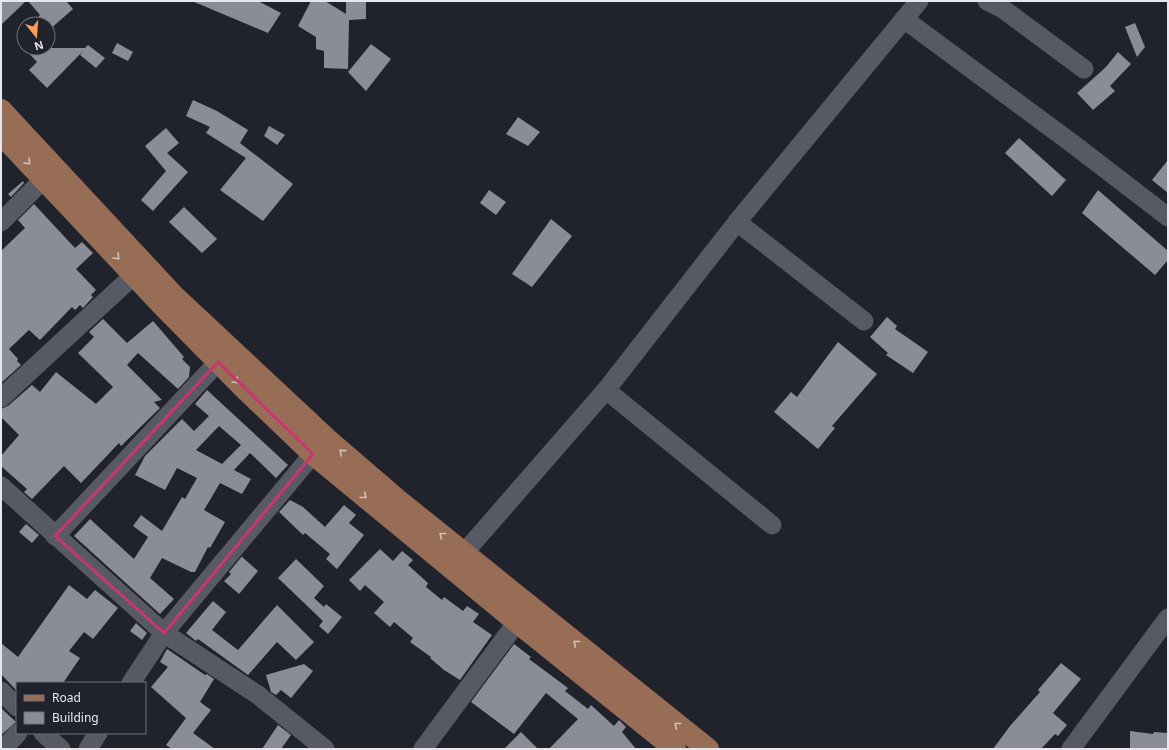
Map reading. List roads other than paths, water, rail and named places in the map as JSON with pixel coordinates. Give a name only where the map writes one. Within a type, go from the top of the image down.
[{"type":"main road","points":[[1,110],[174,296],[327,439],[399,501],[708,749]]},
{"type":"main road","points":[[1,134],[218,362],[313,454],[517,622],[675,749]]},
{"type":"street","points":[[464,553],[606,390],[737,222],[919,1]]},
{"type":"street","points":[[987,1],[1003,9],[1084,69]]},
{"type":"street","points":[[904,19],[1073,144],[1168,217]]},
{"type":"street","points":[[1,222],[44,179]]},
{"type":"street","points":[[737,222],[864,321]]},
{"type":"street","points":[[1,398],[134,275]]},
{"type":"street","points":[[55,536],[218,362]]},
{"type":"street","points":[[606,390],[772,525]]},
{"type":"street","points":[[132,682],[164,633],[313,454]]},
{"type":"street","points":[[1,486],[164,633],[258,695],[325,749]]},
{"type":"street","points":[[1071,749],[1168,618]]},
{"type":"street","points":[[423,749],[517,622]]},
{"type":"street","points":[[1,691],[16,706]]},
{"type":"street","points":[[3,749],[17,734]]},
{"type":"street","points":[[44,734],[60,749]]},
{"type":"street","points":[[88,749],[97,734]]}]
